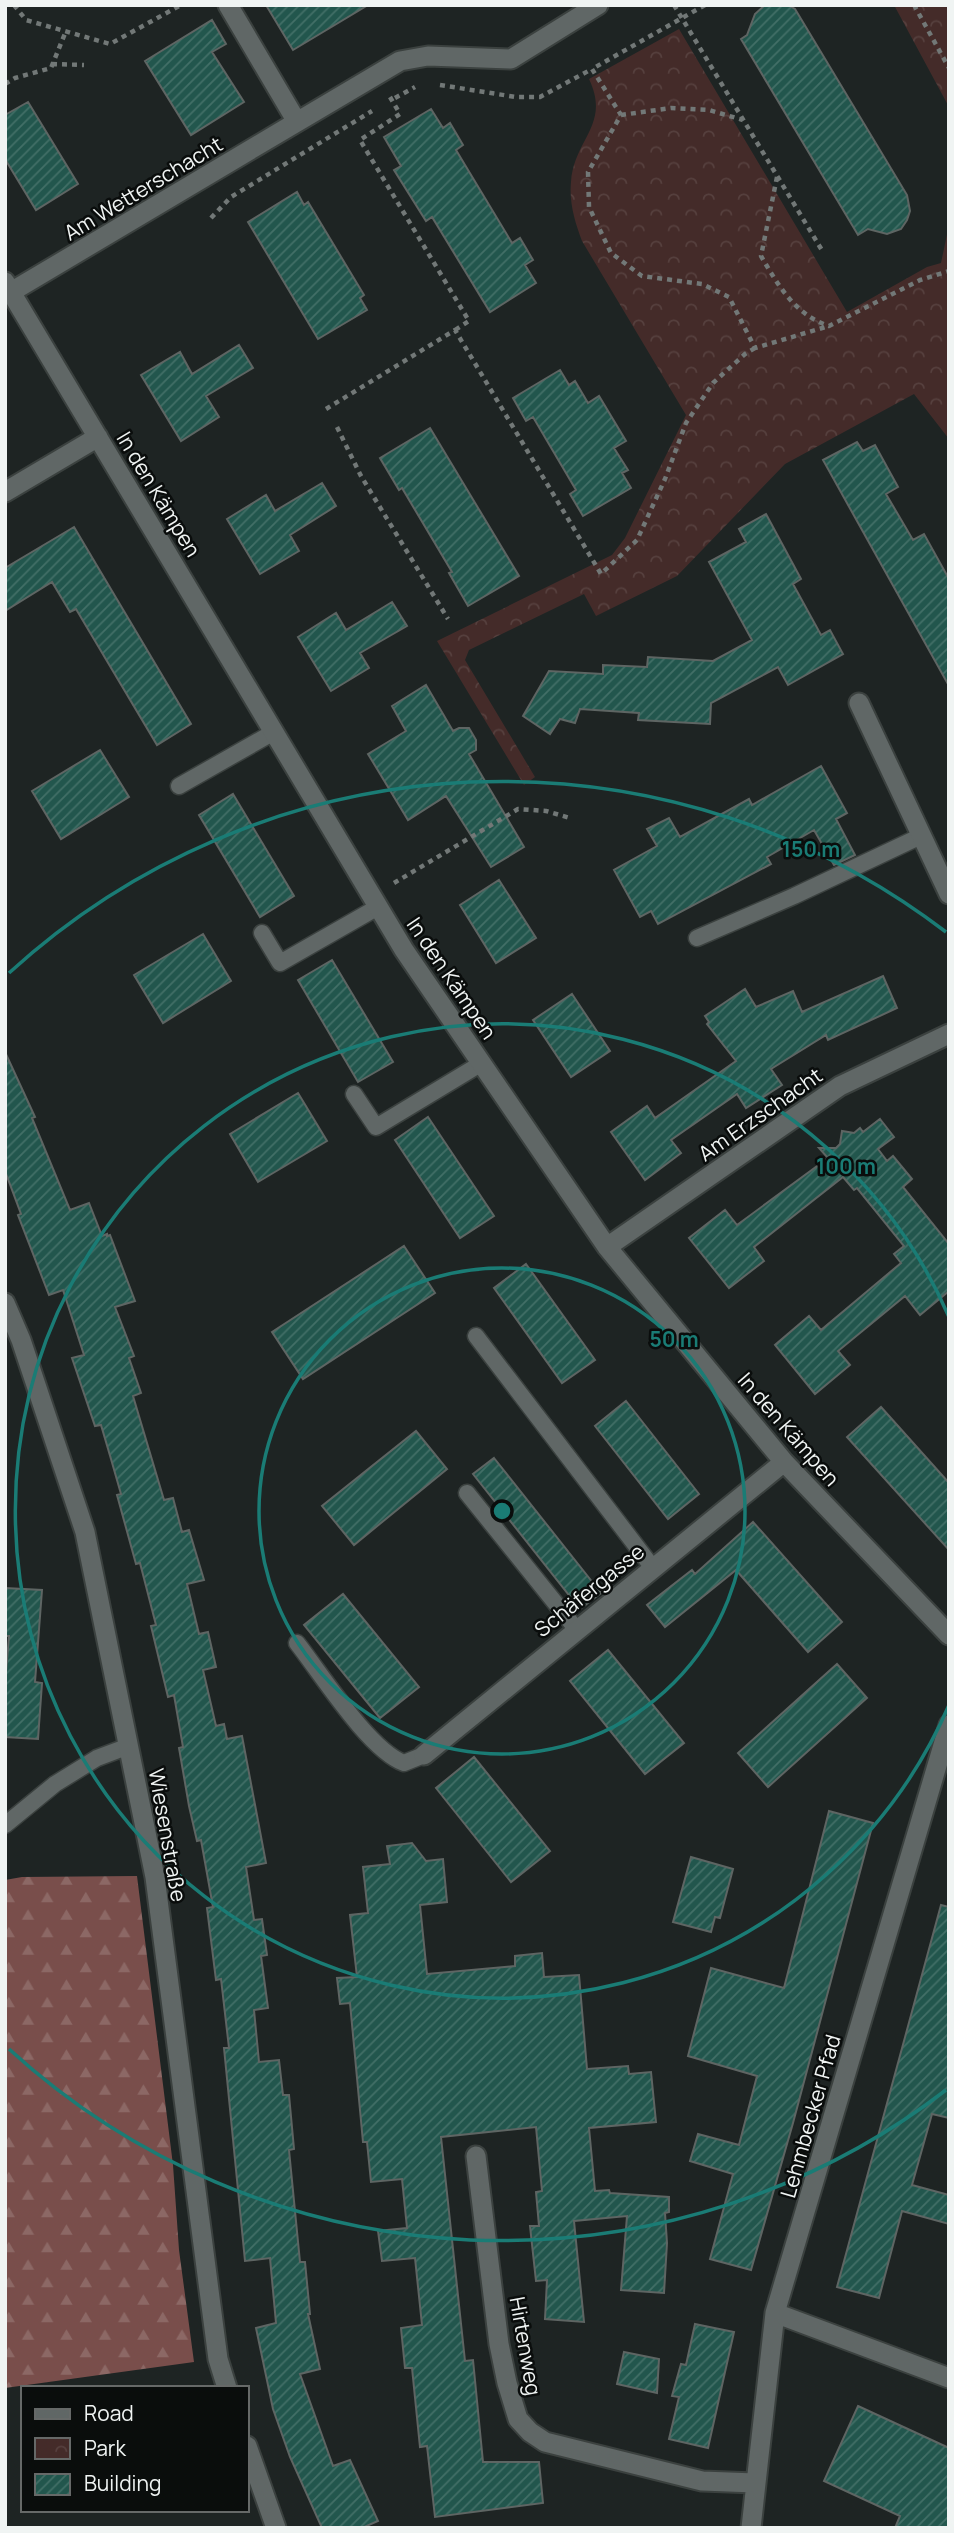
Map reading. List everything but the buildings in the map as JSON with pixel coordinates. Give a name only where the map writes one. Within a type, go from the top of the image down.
[{"type":"street","points":[[228,5],[297,122]]},
{"type":"street","name":"Am Wetterschacht","points":[[8,287],[400,61],[428,56],[511,59],[598,5]]},
{"type":"street","name":"In den Kämpen","points":[[8,287],[404,950],[607,1247],[784,1462],[949,1636]]},
{"type":"street","points":[[5,492],[98,437]]},
{"type":"street","points":[[859,703],[949,894]]},
{"type":"street","name":"Am Erzschacht","points":[[607,1247],[840,1086],[949,1034]]},
{"type":"street","name":"Wiesenstraße","points":[[5,1303],[11,1329],[85,1532],[129,1746],[155,1877],[218,2359],[227,2386]]},
{"type":"street","name":"Schäfergasse","points":[[424,1755],[784,1462]]},
{"type":"street","name":"Lehmbecker Pfad","points":[[751,2528],[775,2313],[949,1725]]},
{"type":"street","name":"Hirtenweg","points":[[476,2156],[499,2344],[518,2419],[530,2432],[545,2442],[702,2481],[755,2483]]},
{"type":"street","points":[[775,2313],[949,2378]]},
{"type":"street","points":[[248,2449],[276,2528]]},
{"type":"lane","points":[[179,786],[274,732]]},
{"type":"lane","points":[[698,938],[921,836]]},
{"type":"lane","points":[[262,933],[280,963],[375,902]]},
{"type":"lane","points":[[354,1094],[376,1127],[482,1063]]},
{"type":"lane","points":[[476,1336],[653,1568]]},
{"type":"lane","points":[[467,1493],[577,1630]]},
{"type":"lane","points":[[297,1643],[372,1741],[392,1759],[404,1763],[424,1755]]},
{"type":"lane","points":[[5,1825],[55,1784],[97,1758],[129,1746]]},
{"type":"path","points":[[14,5],[26,20],[110,44],[181,5]]},
{"type":"path","points":[[674,5],[823,251]]},
{"type":"path","points":[[436,84],[516,97],[540,96],[705,5]]},
{"type":"path","points":[[914,5],[949,68]]},
{"type":"path","points":[[5,84],[15,78],[51,68],[66,31]]},
{"type":"path","points":[[52,64],[85,65]]},
{"type":"path","points":[[592,69],[621,115]]},
{"type":"path","points":[[326,408],[469,321],[360,140],[400,114],[377,75]]},
{"type":"path","points":[[211,218],[231,197],[423,82]]},
{"type":"path","points":[[621,115],[671,108],[709,110],[743,120]]},
{"type":"path","points":[[621,115],[588,172],[589,207],[611,253],[642,276],[702,284],[729,297],[755,348]]},
{"type":"path","points":[[777,177],[761,256],[786,298],[816,322],[829,326]]},
{"type":"path","points":[[455,330],[601,574],[637,540],[665,479],[686,423],[713,383],[745,354],[755,348],[829,326],[920,281],[949,271]]},
{"type":"path","points":[[337,427],[361,476],[448,619]]},
{"type":"path","points":[[375,902],[518,808],[546,811],[570,818]]},
{"type":"green space","points":[[894,5],[949,5],[949,107]]},
{"type":"green space","points":[[679,29],[847,312],[927,267],[941,263],[949,225],[949,439],[914,394],[785,464],[677,576],[596,616],[584,594],[469,650],[465,660],[535,777],[524,785],[437,641],[612,555],[625,538],[686,415],[582,241],[571,197],[574,167],[594,120],[596,108],[589,79]]},
{"type":"green space","points":[[137,1876],[194,2362],[5,2388],[5,1880],[22,1877]]}]
